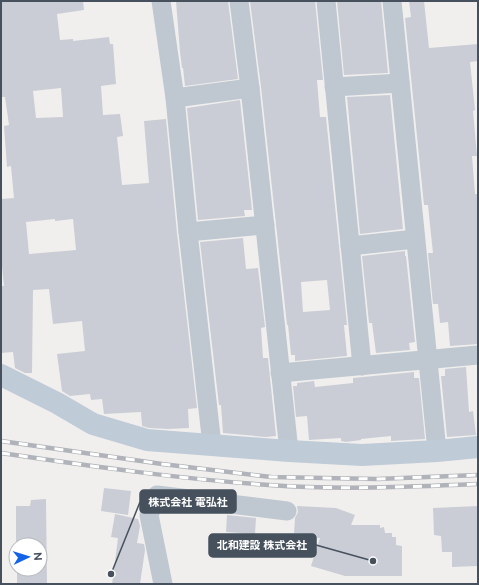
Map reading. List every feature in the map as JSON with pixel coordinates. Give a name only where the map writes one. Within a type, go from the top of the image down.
[{"type":"street","points":[[161,1],[175,98],[188,232],[212,445]]},
{"type":"street","points":[[240,1],[289,451]]},
{"type":"street","points":[[326,1],[362,366]]},
{"type":"street","points":[[392,1],[437,451]]},
{"type":"street","points":[[334,87],[400,82]]},
{"type":"street","points":[[175,98],[250,88]]},
{"type":"street","points":[[188,232],[265,225]]},
{"type":"street","points":[[350,246],[416,239]]},
{"type":"street","points":[[280,373],[478,355]]},
{"type":"street","points":[[1,375],[57,403],[93,424],[147,440],[362,455],[478,447]]},
{"type":"street","points":[[163,584],[149,514],[157,496],[287,511]]},
{"type":"building","points":[[1,1],[83,1],[84,10],[57,14],[60,40],[73,39],[73,41],[109,37],[110,44],[113,44],[116,84],[101,86],[103,115],[120,114],[123,136],[117,137],[122,185],[149,183],[144,121],[166,119],[177,233],[197,408],[188,409],[189,428],[168,429],[142,426],[141,412],[104,414],[102,399],[91,400],[90,394],[70,396],[62,391],[57,354],[85,351],[82,321],[53,324],[49,289],[33,290],[32,373],[25,373],[15,368],[13,352],[1,353],[1,286],[4,286],[1,257],[1,199],[14,198],[11,166],[7,167],[4,126],[9,125],[5,97],[1,97]],"holes":[[[61,88],[63,117],[36,118],[33,91]],[[55,219],[55,221],[73,219],[76,250],[29,254],[26,222]]]},
{"type":"building","points":[[176,1],[228,1],[238,79],[185,86],[180,52]]},
{"type":"building","points":[[250,1],[315,1],[323,80],[317,80],[320,117],[326,117],[347,325],[344,325],[347,356],[295,361],[295,355],[291,355]],"holes":[[[327,280],[330,310],[303,312],[301,282]]]},
{"type":"building","points":[[337,1],[381,1],[388,73],[344,75]]},
{"type":"building","points":[[409,1],[424,1],[429,48],[478,44],[478,61],[470,62],[475,110],[473,111],[477,156],[472,156],[475,194],[478,194],[478,344],[450,346],[448,322],[440,323],[438,304],[433,304],[428,253],[433,253],[428,205],[424,205],[405,18],[411,17]]},
{"type":"building","points":[[390,95],[403,229],[360,234],[347,97]]},
{"type":"building","points":[[240,100],[252,210],[244,210],[245,216],[198,220],[187,108]]},
{"type":"building","points":[[243,238],[246,269],[258,268],[265,327],[261,328],[263,358],[268,358],[276,436],[266,437],[223,433],[221,405],[219,405],[200,242]]},
{"type":"building","points":[[405,251],[415,342],[409,343],[410,350],[376,353],[372,323],[369,323],[362,256]]},
{"type":"building","points":[[466,367],[469,412],[473,411],[476,435],[447,437],[441,376],[445,376],[445,369]]},
{"type":"building","points":[[414,372],[414,378],[419,378],[425,439],[391,441],[391,436],[346,442],[341,441],[341,438],[309,440],[307,416],[296,417],[293,386],[297,386],[297,383],[314,381],[315,387],[353,383],[353,378]]},
{"type":"building","points":[[104,488],[131,491],[128,515],[101,511]]},
{"type":"building","points":[[46,499],[46,537],[16,537],[16,506],[30,506],[31,500]]},
{"type":"building","points":[[297,506],[336,508],[355,515],[351,525],[380,525],[380,528],[384,527],[385,533],[392,533],[392,537],[396,537],[396,545],[402,546],[402,576],[345,576],[311,566],[320,538],[304,537],[305,534],[294,533],[295,518],[298,512]]},
{"type":"building","points":[[478,506],[478,566],[452,567],[452,552],[442,552],[441,536],[434,535],[433,508]]},
{"type":"building","points":[[115,514],[138,519],[140,526],[137,543],[144,544],[145,550],[140,584],[112,584],[118,538],[111,537]]},
{"type":"building","points":[[227,515],[256,518],[255,534],[226,532]]},
{"type":"building","points":[[17,577],[47,577],[47,584],[17,584]]},
{"type":"railway","points":[[1,441],[162,464],[271,477],[377,479],[478,475]]},
{"type":"railway","points":[[1,453],[168,476],[295,487],[347,488],[478,484]]},
{"type":"place","name":"北和建設 株式会社","points":[[373,561]]},
{"type":"place","name":"株式会社 電弘社","points":[[111,574]]}]
